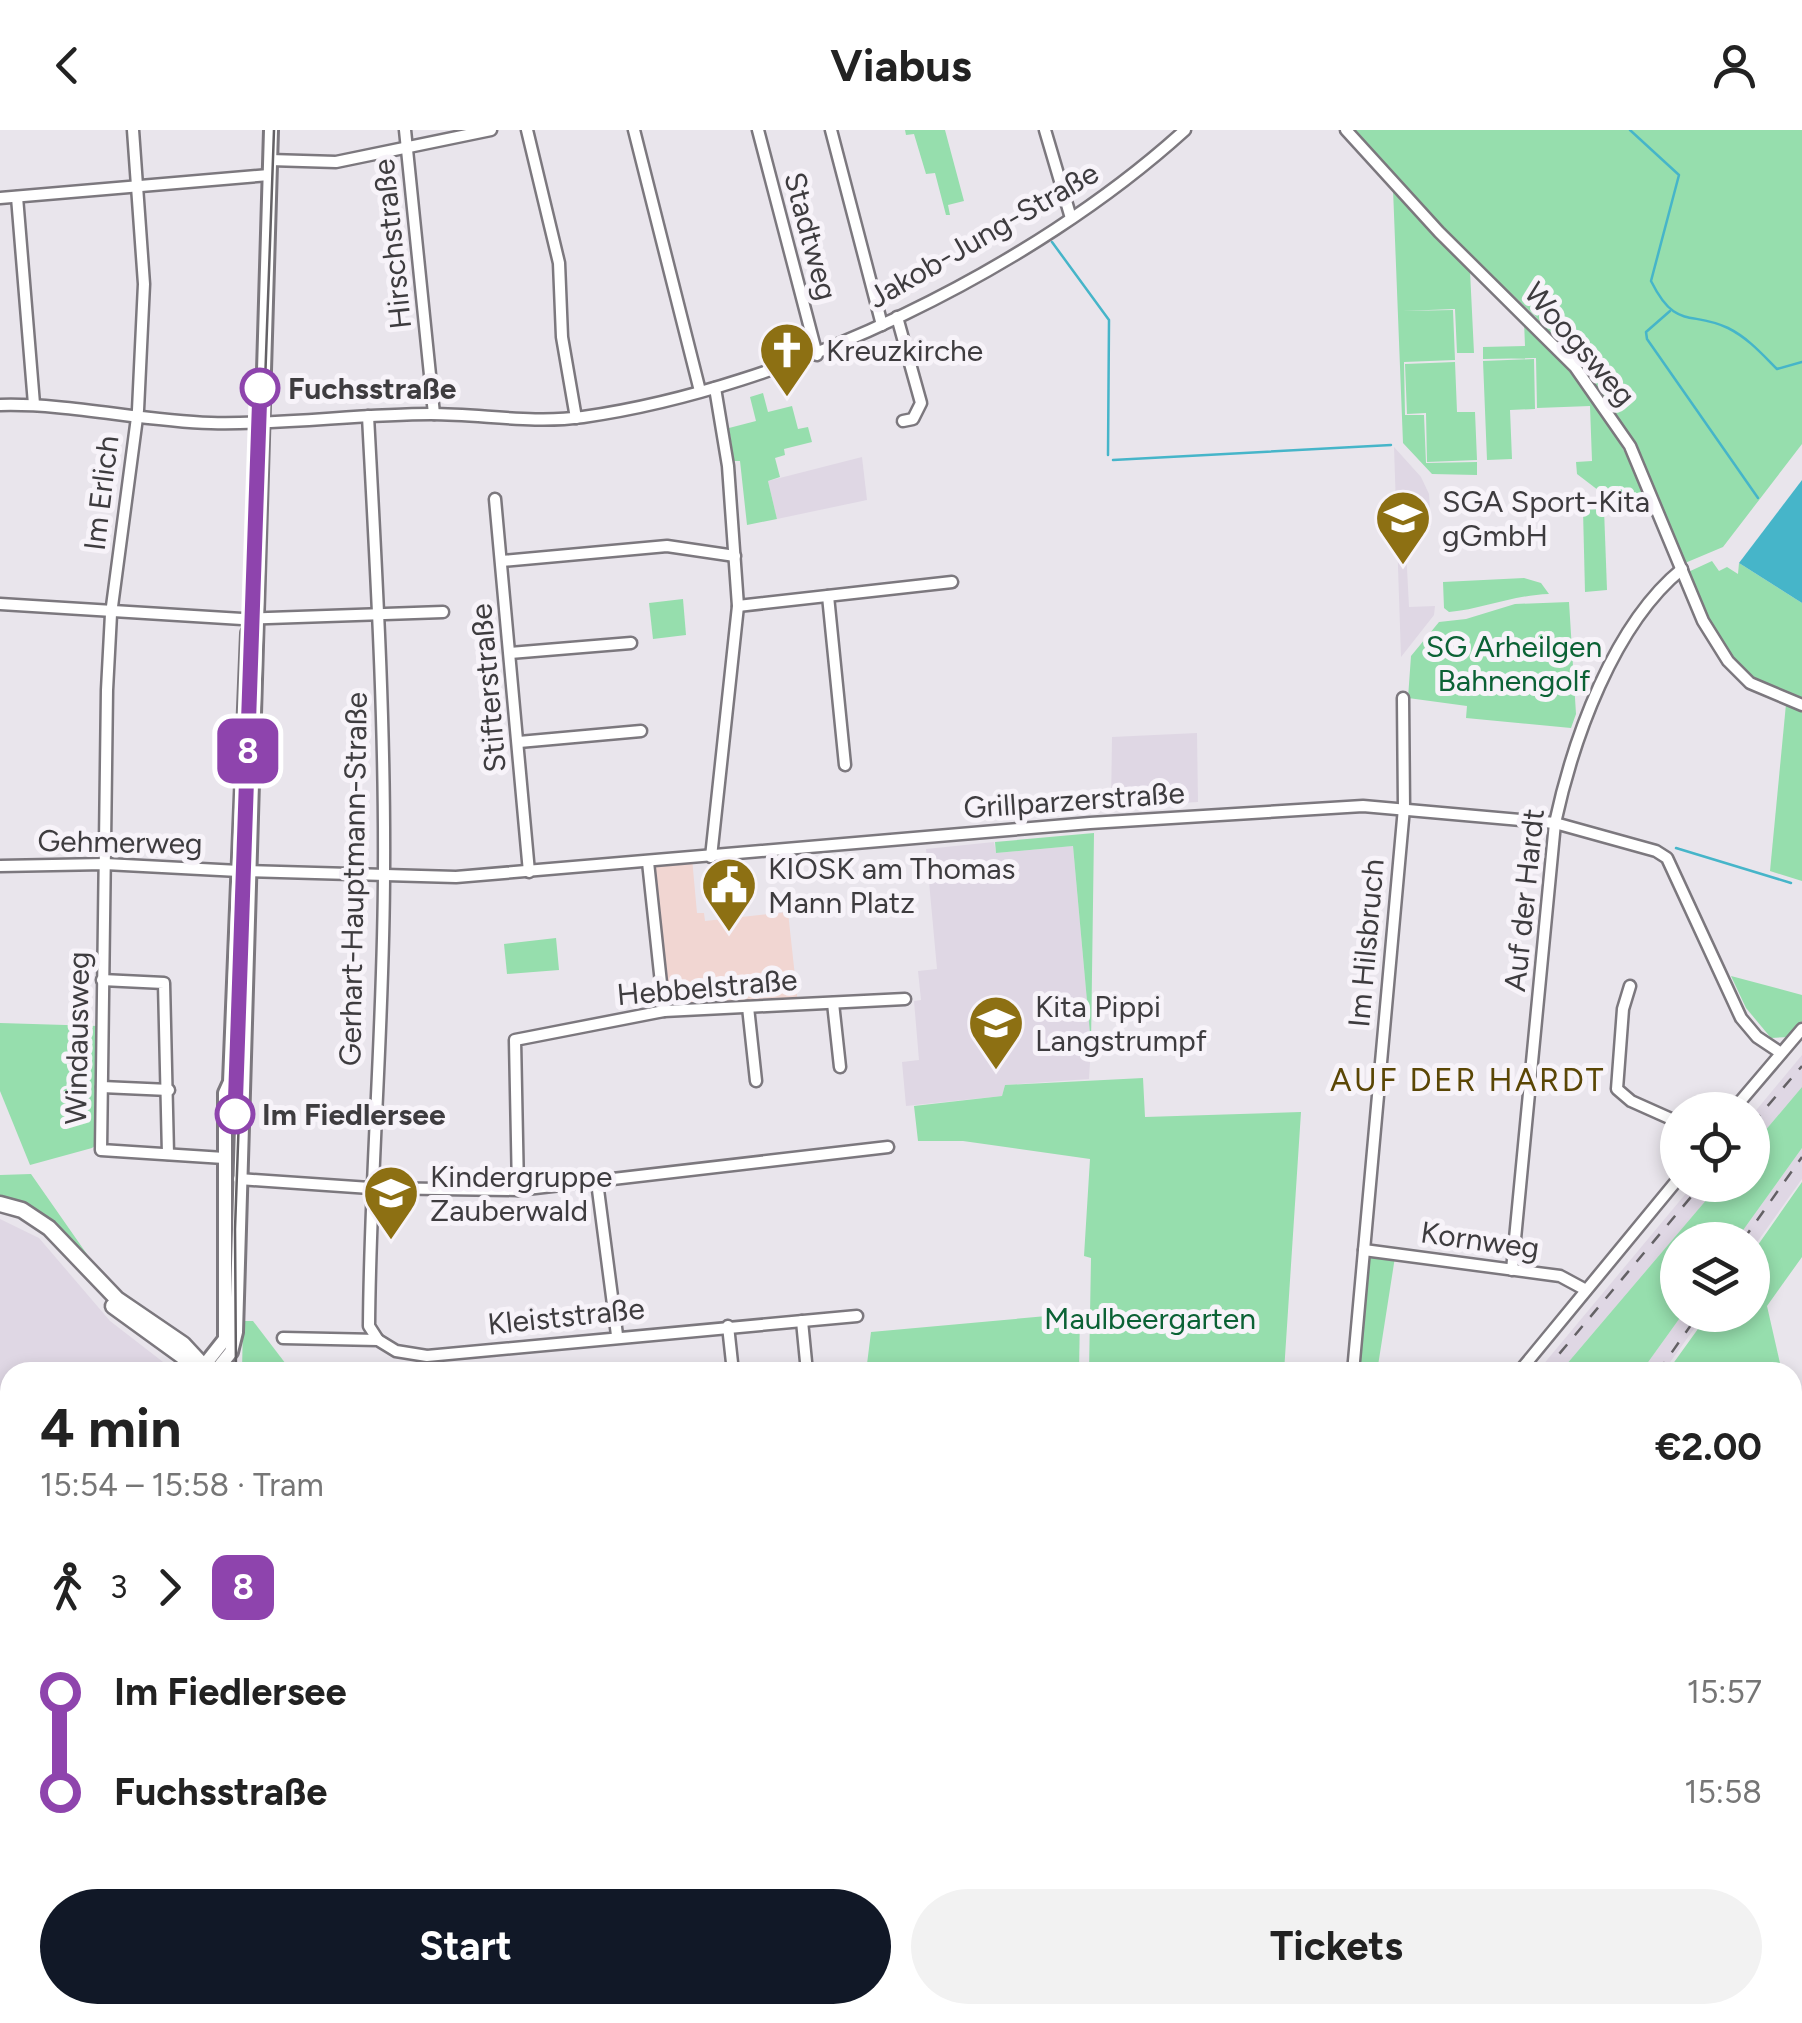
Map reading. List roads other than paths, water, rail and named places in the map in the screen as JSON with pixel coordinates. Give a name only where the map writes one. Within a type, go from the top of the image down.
[{"type":"main road","points":[[0,1204],[35,1217],[114,1307],[191,1362]]},
{"type":"street","name":"Im Erlich","points":[[106,864],[104,743],[112,614],[136,418],[144,284],[133,130]]},
{"type":"street","points":[[211,1362],[226,1339],[271,130]]},
{"type":"street","name":"Hirschstraße","points":[[405,130],[434,414]]},
{"type":"street","points":[[0,198],[336,162],[491,130]]},
{"type":"street","points":[[527,130],[559,262],[562,338],[576,418]]},
{"type":"street","points":[[634,130],[700,392]]},
{"type":"street","name":"Stadtweg","points":[[758,130],[816,355]]},
{"type":"street","points":[[831,130],[882,324]]},
{"type":"street","points":[[1045,130],[1070,218]]},
{"type":"street","name":"Jakob-Jung-Straße","points":[[261,422],[434,414],[576,418],[714,388],[816,355],[897,317],[1070,218],[1184,130]]},
{"type":"street","name":"Woogsweg","points":[[1346,130],[1439,232],[1535,323],[1611,414],[1656,503],[1702,621],[1737,672],[1760,688],[1802,706]]},
{"type":"street","points":[[17,197],[34,404]]},
{"type":"street","points":[[897,317],[921,403],[913,418],[903,422]]},
{"type":"street","points":[[711,857],[738,606],[728,466],[714,388]]},
{"type":"street","points":[[0,405],[34,404],[136,418],[261,422]]},
{"type":"street","name":"Gerhart-Hauptmann-Straße","points":[[368,416],[378,616],[384,875],[370,1188],[369,1326],[378,1340]]},
{"type":"street","name":"Stifterstraße","points":[[495,499],[529,872]]},
{"type":"street","points":[[502,561],[667,546],[735,556]]},
{"type":"street","name":"Auf der Hardt","points":[[1512,1270],[1555,823],[1574,742],[1601,681],[1641,618],[1682,569]]},
{"type":"street","points":[[738,606],[952,582]]},
{"type":"street","points":[[828,596],[845,766]]},
{"type":"street","points":[[0,604],[112,614],[255,619],[442,612]]},
{"type":"street","points":[[510,653],[631,643]]},
{"type":"street","name":"Im Hilsbruch","points":[[1354,1362],[1404,808],[1404,698]]},
{"type":"street","points":[[518,742],[641,731]]},
{"type":"street","name":"Grillparzerstraße","points":[[244,871],[456,877],[1090,823],[1348,807],[1404,808],[1555,823],[1656,851],[1667,858],[1741,1018],[1757,1038],[1781,1053]]},
{"type":"street","points":[[648,862],[664,1011]]},
{"type":"street","name":"Gehmerweg","points":[[0,866],[106,864],[244,871]]},
{"type":"street","name":"Windausweg","points":[[106,864],[101,1150],[224,1158]]},
{"type":"street","points":[[232,1178],[224,1158],[244,871]]},
{"type":"street","points":[[102,980],[164,983],[168,1154]]},
{"type":"street","points":[[1630,986],[1622,1009],[1617,1088],[1631,1102],[1660,1114]]},
{"type":"street","name":"Hebbelstraße","points":[[518,1190],[515,1040],[664,1011],[906,999]]},
{"type":"street","points":[[833,1003],[840,1067]]},
{"type":"street","points":[[748,1007],[756,1081]]},
{"type":"street","points":[[1749,1092],[1802,1029]]},
{"type":"street","points":[[102,1087],[169,1090]]},
{"type":"street","points":[[232,1178],[370,1188],[518,1190],[888,1148]]},
{"type":"street","points":[[597,1182],[617,1335]]},
{"type":"street","points":[[1527,1362],[1660,1200]]},
{"type":"street","name":"Kornweg","points":[[1364,1250],[1570,1279],[1586,1290]]},
{"type":"street","name":"Kleiststraße","points":[[283,1338],[378,1340],[396,1351],[427,1356],[617,1335],[856,1316]]},
{"type":"street","points":[[802,1321],[807,1362]]},
{"type":"street","points":[[728,1326],[732,1362]]},
{"type":"water","points":[[1802,480],[1802,603],[1739,563]]},
{"type":"waterway","points":[[1630,130],[1679,175],[1651,281],[1660,297],[1676,313],[1735,332],[1777,369],[1802,362]]},
{"type":"waterway","points":[[1052,242],[1109,320],[1108,455]]},
{"type":"waterway","points":[[1670,311],[1646,332],[1647,339],[1758,498]]},
{"type":"waterway","points":[[1113,460],[1391,445]]},
{"type":"waterway","points":[[1676,848],[1791,883]]},
{"type":"tram line","points":[[236,1362],[235,1229],[274,130]]},
{"type":"tram line","name":"8","points":[[235,1114],[260,388]]},
{"type":"railway","points":[[1770,1103],[1802,1066]]},
{"type":"railway","points":[[1756,1222],[1802,1157]]},
{"type":"railway","points":[[1552,1362],[1687,1202]]},
{"type":"railway","points":[[1665,1362],[1686,1332]]},
{"type":"place","name":"Fuchsstraße","points":[[260,388]]},
{"type":"place","name":"Kreuzkirche","points":[[787,399]]},
{"type":"place","name":"SGA Sport-Kita gGmbH","points":[[1403,567]]},
{"type":"place","name":"KIOSK am Thomas Mann Platz","points":[[729,934]]},
{"type":"place","name":"Kita Pippi Langstrumpf","points":[[996,1072]]},
{"type":"place","name":"Im Fiedlersee","points":[[235,1114]]},
{"type":"place","name":"Kindergruppe Zauberwald","points":[[391,1242]]},
{"type":"district","name":"AUF DER HARDT","points":[[1468,1080]]},
{"type":"park label","name":"SG Arheilgen Bahnengolf","points":[[1514,663]]},
{"type":"park label","name":"Maulbeergarten","points":[[1150,1318]]}]
